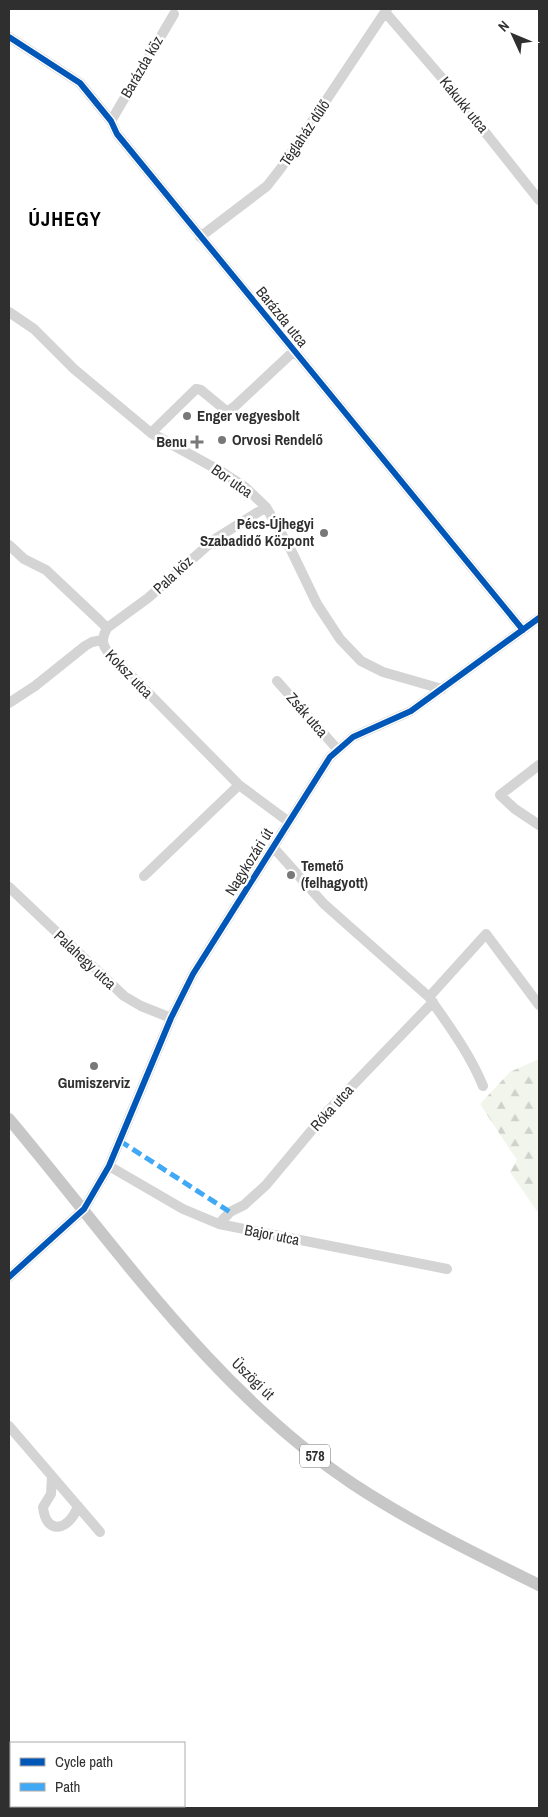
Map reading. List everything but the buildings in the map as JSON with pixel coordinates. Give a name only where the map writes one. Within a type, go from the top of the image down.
[{"type":"main road","name":"Üszögi út","points":[[9,1118],[195,1343],[242,1393],[296,1440],[352,1484],[404,1516],[539,1585]]},
{"type":"street","name":"Kakukk utca","points":[[386,11],[539,200]]},
{"type":"street","name":"Téglaház dűlő","points":[[200,237],[267,186],[282,168],[386,11]]},
{"type":"street","name":"Barázda köz","points":[[110,121],[174,14]]},
{"type":"street","name":"Barázda utca","points":[[9,37],[80,83],[200,237],[523,630]]},
{"type":"street","name":"Bor utca","points":[[9,312],[34,329],[74,369],[151,433],[222,472],[245,487],[266,507],[291,550],[317,604],[329,624],[351,652],[372,668],[442,689]]},
{"type":"street","points":[[151,433],[196,389],[201,390],[217,405],[228,410],[234,407],[294,351]]},
{"type":"street","name":"Pala köz","points":[[107,628],[148,598],[215,539],[266,507]]},
{"type":"street","name":"Koksz utca","points":[[9,545],[24,559],[46,570],[107,628],[102,640],[108,652],[239,785],[289,822]]},
{"type":"street","name":"Nagykozári út","points":[[9,1277],[84,1208],[109,1166],[171,1018],[193,974],[322,770],[338,750],[353,737],[411,711],[539,618]]},
{"type":"street","points":[[9,703],[85,646],[102,640]]},
{"type":"street","name":"Zsák utca","points":[[277,681],[338,750]]},
{"type":"street","points":[[539,765],[500,795],[515,809],[539,825]]},
{"type":"street","points":[[144,876],[239,785]]},
{"type":"street","points":[[273,847],[324,904],[431,1000],[477,1070],[483,1086]]},
{"type":"street","name":"Palahegy utca","points":[[9,887],[119,992],[141,1006],[171,1018]]},
{"type":"street","name":"Róka utca","points":[[219,1224],[230,1212],[244,1205],[266,1185],[327,1112],[431,1000],[486,934],[539,1005]]},
{"type":"street","name":"Bajor utca","points":[[109,1166],[183,1210],[219,1224],[447,1269]]},
{"type":"street","points":[[9,1426],[100,1532]]},
{"type":"street","points":[[52,1476],[51,1494],[43,1507],[44,1517],[52,1525],[58,1527],[66,1525],[72,1520],[78,1506]]},
{"type":"green space","points":[[539,1059],[539,1214],[510,1172],[517,1160],[480,1104],[510,1072]]},
{"type":"marked path","points":[[120,1141],[230,1212]]},
{"type":"cycle path","points":[[9,37],[80,83],[111,121],[117,134],[523,630]]},
{"type":"cycle path","points":[[9,1277],[84,1209],[109,1166],[171,1018],[193,974],[330,757],[353,737],[411,711],[539,618]]},
{"type":"place","name":"Enger vegyesbolt","points":[[187,416]]},
{"type":"place","name":"Orvosi Rendelő","points":[[222,440]]},
{"type":"place","name":"Benu","points":[[197,442]]},
{"type":"place","name":"Pécs-Újhegyi Szabadidő Központ","points":[[324,533]]},
{"type":"place","name":"Temető (felhagyott)","points":[[291,875]]},
{"type":"place","name":"Gumiszerviz","points":[[94,1066]]},
{"type":"district","name":"ÚJHEGY","points":[[65,219]]}]
